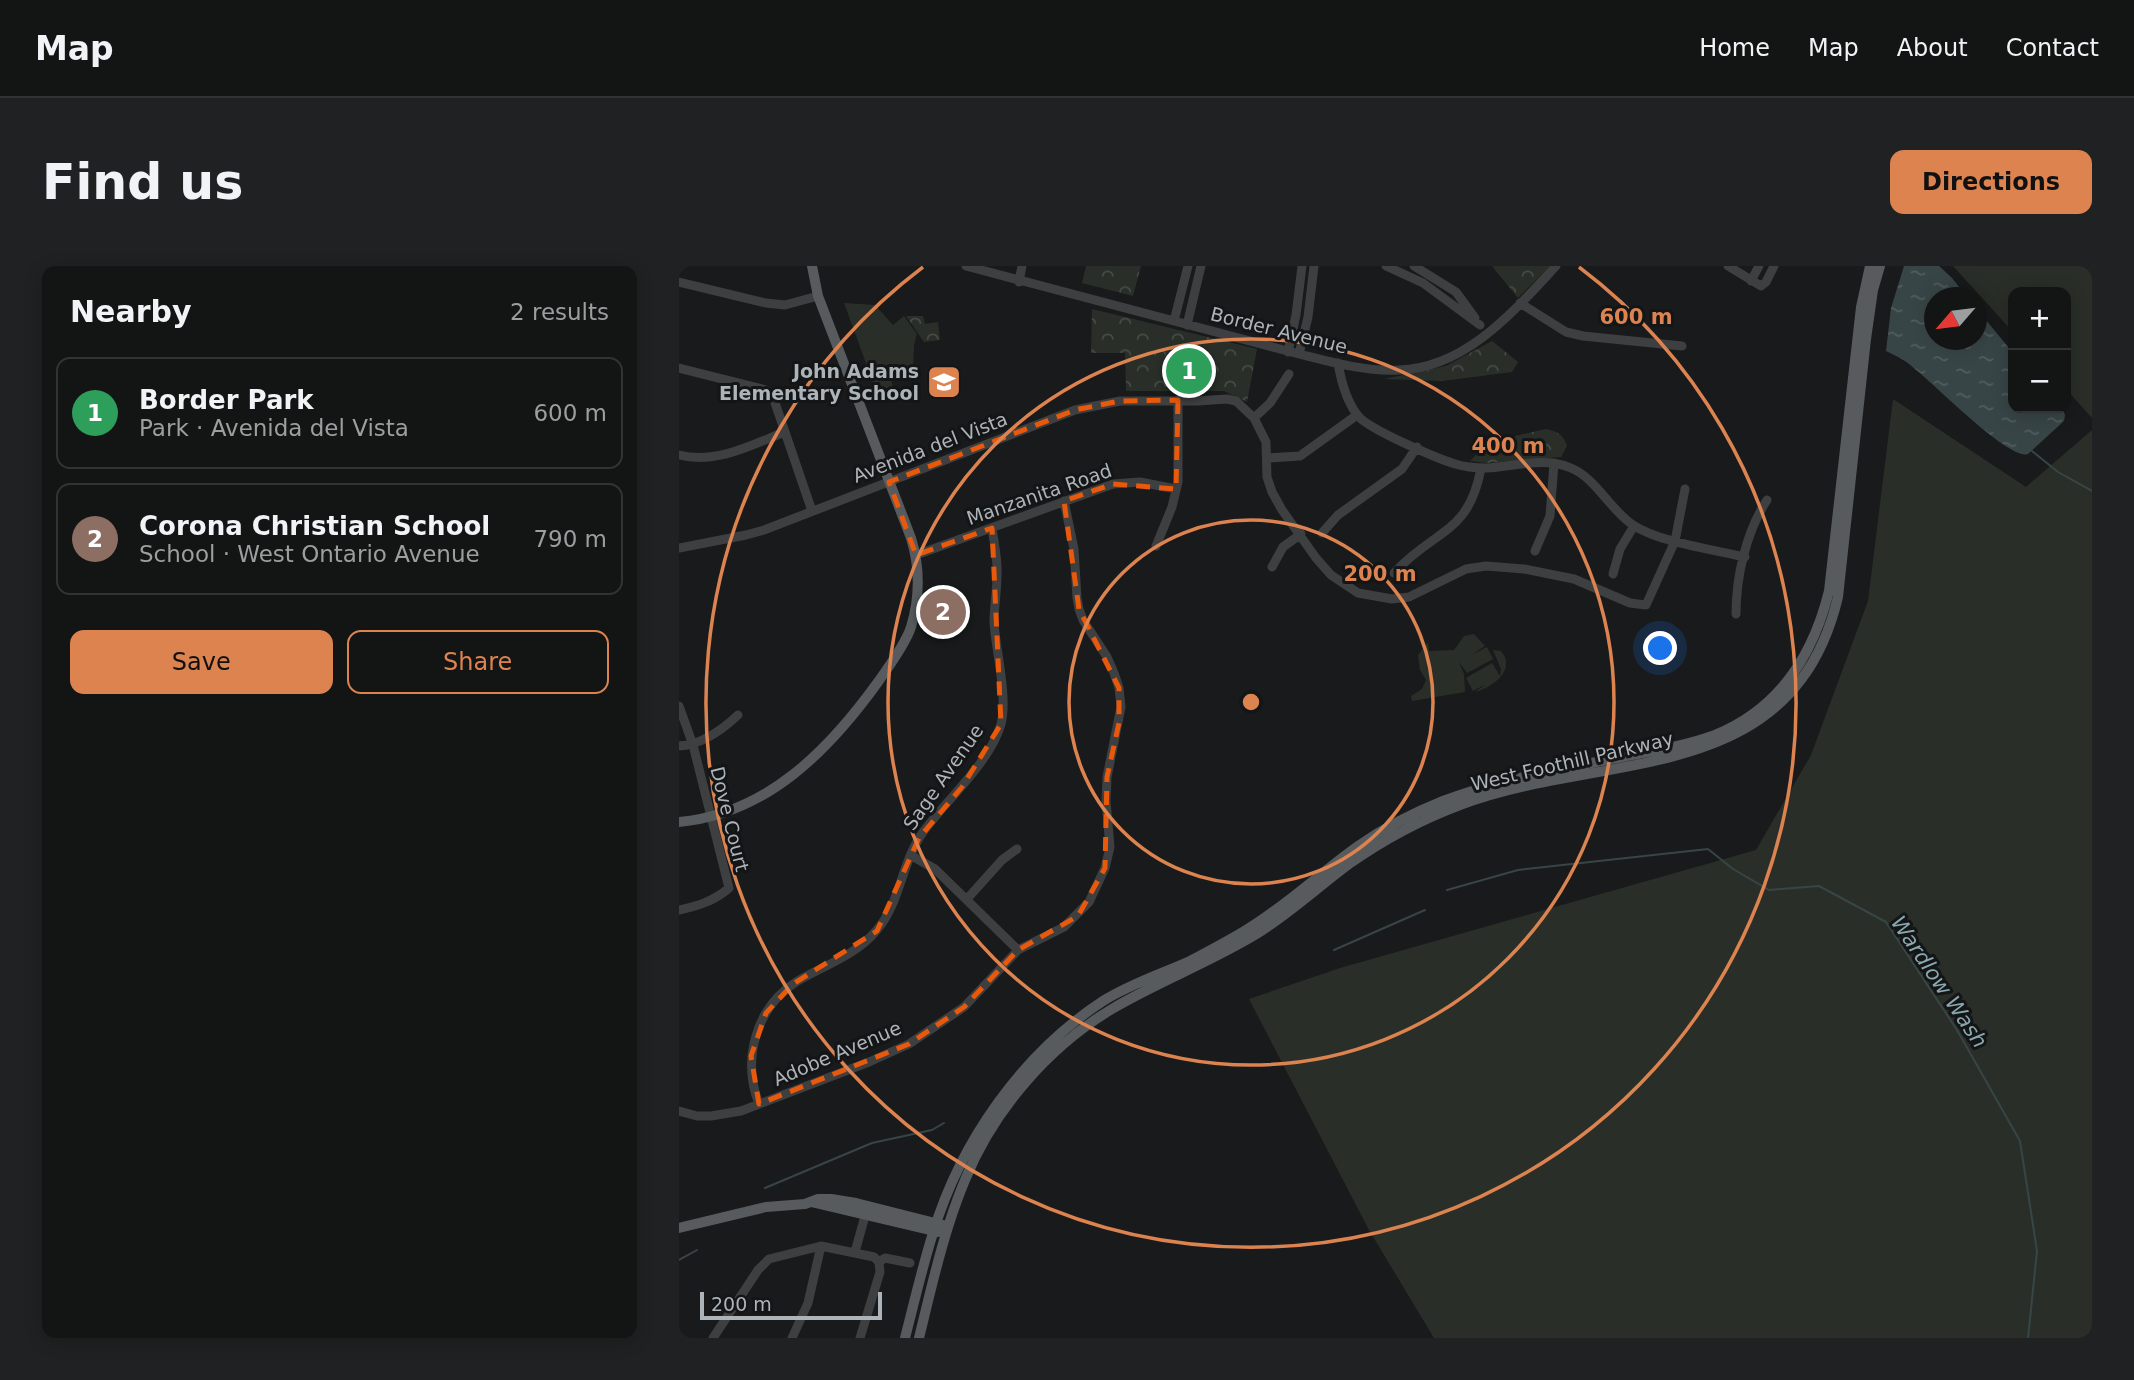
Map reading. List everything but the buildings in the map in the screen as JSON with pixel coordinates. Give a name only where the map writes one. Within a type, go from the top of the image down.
[{"type":"main road","points":[[679,830],[755,801],[784,782],[814,757],[851,719],[907,637],[917,604],[916,555],[818,296],[812,266]]},
{"type":"main road","name":"West Foothill Parkway","points":[[905,1338],[935,1227],[957,1170],[1003,1096],[1038,1056],[1105,1000],[1189,961],[1247,929],[1359,846],[1409,816],[1440,802],[1506,781],[1712,736],[1744,719],[1773,697],[1790,679],[1818,631],[1829,591],[1861,307],[1870,266]]},
{"type":"main road","name":"West Foothill Parkway","points":[[919,1338],[965,1180],[989,1134],[1028,1080],[1072,1038],[1109,1010],[1212,960],[1250,938],[1282,917],[1361,856],[1416,823],[1461,804],[1510,790],[1703,749],[1736,735],[1787,697],[1810,668],[1834,615],[1841,578],[1873,290],[1880,266]]},
{"type":"main road","points":[[1861,307],[1863,321],[1858,373],[1861,384]]},
{"type":"main road","points":[[679,822],[711,820]]},
{"type":"main road","points":[[679,1228],[766,1207],[818,1199],[843,1200],[948,1231]]},
{"type":"main road","points":[[811,1202],[865,1216],[935,1227]]},
{"type":"street","name":"Border Avenue","points":[[965,266],[1288,352],[1378,370],[1420,368],[1444,359],[1488,334],[1556,266]]},
{"type":"street","points":[[1006,278],[1009,266]]},
{"type":"street","points":[[1019,282],[1022,266]]},
{"type":"street","points":[[1174,321],[1188,266]]},
{"type":"street","points":[[1187,325],[1201,266]]},
{"type":"street","points":[[1288,352],[1302,266]]},
{"type":"street","points":[[1299,354],[1308,317],[1314,266]]},
{"type":"street","points":[[1385,266],[1423,283],[1488,334]]},
{"type":"street","points":[[1414,266],[1456,292],[1480,326]]},
{"type":"street","points":[[1727,266],[1761,286],[1774,266]]},
{"type":"street","points":[[1751,281],[1759,266]]},
{"type":"street","points":[[679,282],[775,304],[785,305],[818,296]]},
{"type":"street","points":[[1520,303],[1566,332],[1682,346]]},
{"type":"street","points":[[1340,364],[1347,383],[1346,390],[1357,415],[1374,427],[1451,463],[1481,468],[1554,463],[1580,473],[1634,526],[1675,541],[1745,557]]},
{"type":"street","points":[[679,369],[766,390],[772,394],[812,511]]},
{"type":"street","points":[[1289,374],[1270,403],[1254,418],[1266,442],[1267,477],[1272,492],[1316,558],[1339,582],[1358,593],[1392,599],[1409,597],[1466,569],[1486,566],[1524,569],[1574,579],[1630,603],[1646,605],[1675,541],[1685,489]]},
{"type":"street","name":"Avenida del Vista","points":[[679,548],[746,536],[1075,410],[1120,401],[1227,399],[1236,401],[1254,418]]},
{"type":"street","points":[[1156,546],[1173,507],[1176,489],[1178,400]]},
{"type":"street","points":[[1268,458],[1300,456],[1357,415]]},
{"type":"street","points":[[679,455],[705,458],[727,454],[784,432]]},
{"type":"street","points":[[1322,533],[1338,515],[1402,469],[1417,447]]},
{"type":"street","points":[[1535,551],[1550,516],[1554,463]]},
{"type":"street","points":[[1394,573],[1410,555],[1453,526],[1466,512],[1477,491],[1481,468]]},
{"type":"street","name":"Manzanita Road","points":[[916,555],[1113,484],[1140,482],[1176,489]]},
{"type":"street","points":[[1737,614],[1737,591],[1755,518],[1767,500]]},
{"type":"street","name":"Adobe Avenue","points":[[679,1111],[697,1116],[724,1115],[869,1062],[909,1044],[964,1007],[1018,950],[1064,927],[1078,916],[1089,902],[1105,868],[1109,847],[1107,777],[1121,707],[1119,688],[1107,657],[1079,609],[1072,539],[1064,501]]},
{"type":"street","points":[[1613,574],[1620,549],[1634,526]]},
{"type":"street","name":"Sage Avenue","points":[[759,1104],[753,1081],[751,1056],[754,1040],[766,1013],[793,984],[857,948],[877,931],[893,905],[919,838],[962,787],[989,748],[1001,724],[1003,704],[994,621],[997,572],[992,528]]},
{"type":"street","points":[[1272,567],[1283,548],[1301,534]]},
{"type":"street","name":"Dove Court","points":[[679,706],[693,745],[729,888],[718,897],[696,907],[679,910]]},
{"type":"street","points":[[679,746],[693,745],[725,728],[738,715]]},
{"type":"street","points":[[967,899],[1002,860],[1017,849]]},
{"type":"street","points":[[912,856],[935,869],[1018,950]]},
{"type":"street","points":[[855,1252],[865,1216]]},
{"type":"street","points":[[792,1338],[808,1303],[820,1260],[821,1245]]},
{"type":"street","points":[[713,1338],[758,1270],[769,1259],[821,1245],[874,1257],[879,1262],[880,1272],[860,1338]]},
{"type":"street","points":[[879,1262],[885,1258],[910,1263]]},
{"type":"highlighted area","points":[[1178,400],[1176,489],[1113,484],[1064,501],[1079,609],[1119,688],[1119,723],[1107,777],[1105,868],[1078,916],[1018,950],[964,1007],[909,1044],[759,1104],[751,1056],[766,1013],[793,984],[877,931],[919,838],[962,787],[1001,724],[992,528],[916,555],[889,482],[1075,410],[1120,401]]},
{"type":"green space","points":[[1086,266],[1141,266],[1133,296],[1082,283]]},
{"type":"green space","points":[[1492,266],[1550,266],[1518,298]]},
{"type":"green space","points":[[1953,266],[2092,266],[2092,418],[2071,395],[2071,287],[2008,287],[2008,326],[1987,303],[1987,287],[1972,287]]},
{"type":"green space","points":[[844,303],[875,305],[893,325],[904,316],[917,334],[913,369],[890,376],[894,391],[878,396]]},
{"type":"green space","points":[[1092,309],[1257,349],[1247,402],[1224,391],[1126,391],[1125,353],[1091,353]]},
{"type":"green space","points":[[906,316],[923,316],[925,324],[938,322],[940,340],[924,342]]},
{"type":"green space","points":[[1492,341],[1518,362],[1512,372],[1442,381],[1384,379],[1446,366]]},
{"type":"green space","points":[[1893,399],[2026,487],[2092,430],[2092,1338],[1434,1338],[1369,1230],[1249,999],[1340,968],[1756,850],[1811,755],[1868,601]]},
{"type":"green space","points":[[1546,429],[1564,439],[1567,446],[1561,457],[1487,463],[1470,461],[1489,442]]},
{"type":"green space","points":[[1474,634],[1485,646],[1471,655],[1487,647],[1493,659],[1467,673],[1459,662],[1464,674],[1465,692],[1412,701],[1411,696],[1422,689],[1426,680],[1420,670],[1418,655],[1428,642],[1429,651],[1454,650],[1464,636]]},
{"type":"green space","points":[[1493,650],[1501,651],[1505,658],[1504,671],[1500,677],[1495,682],[1475,692],[1486,684],[1473,691],[1466,678],[1492,663],[1500,676],[1501,669]]},
{"type":"water","points":[[1904,266],[1939,266],[1959,287],[1924,287],[1924,350],[1987,350],[1987,321],[2008,347],[2008,413],[2064,413],[2064,421],[2028,454],[2018,453],[2003,444],[1915,369],[1886,351],[1891,308]]},
{"type":"waterway","points":[[2032,451],[2058,472],[2092,491]]},
{"type":"waterway","name":"Wardlow Wash","points":[[1447,890],[1518,870],[1708,849],[1733,869],[1769,890],[1819,886],[1886,922],[1957,1030],[2020,1141],[2037,1251],[2028,1338]]},
{"type":"waterway","name":"Wardlow Wash","points":[[1334,950],[1425,910]]},
{"type":"waterway","name":"Wardlow Wash","points":[[765,1188],[872,1143],[932,1130],[944,1123]]},
{"type":"waterway","name":"Wardlow Wash","points":[[679,1260],[697,1250]]},
{"type":"place","name":"Border Park","points":[[1189,371]]},
{"type":"place","name":"John Adams Elementary School","points":[[944,382]]},
{"type":"place","name":"Corona Christian School","points":[[943,612]]}]
